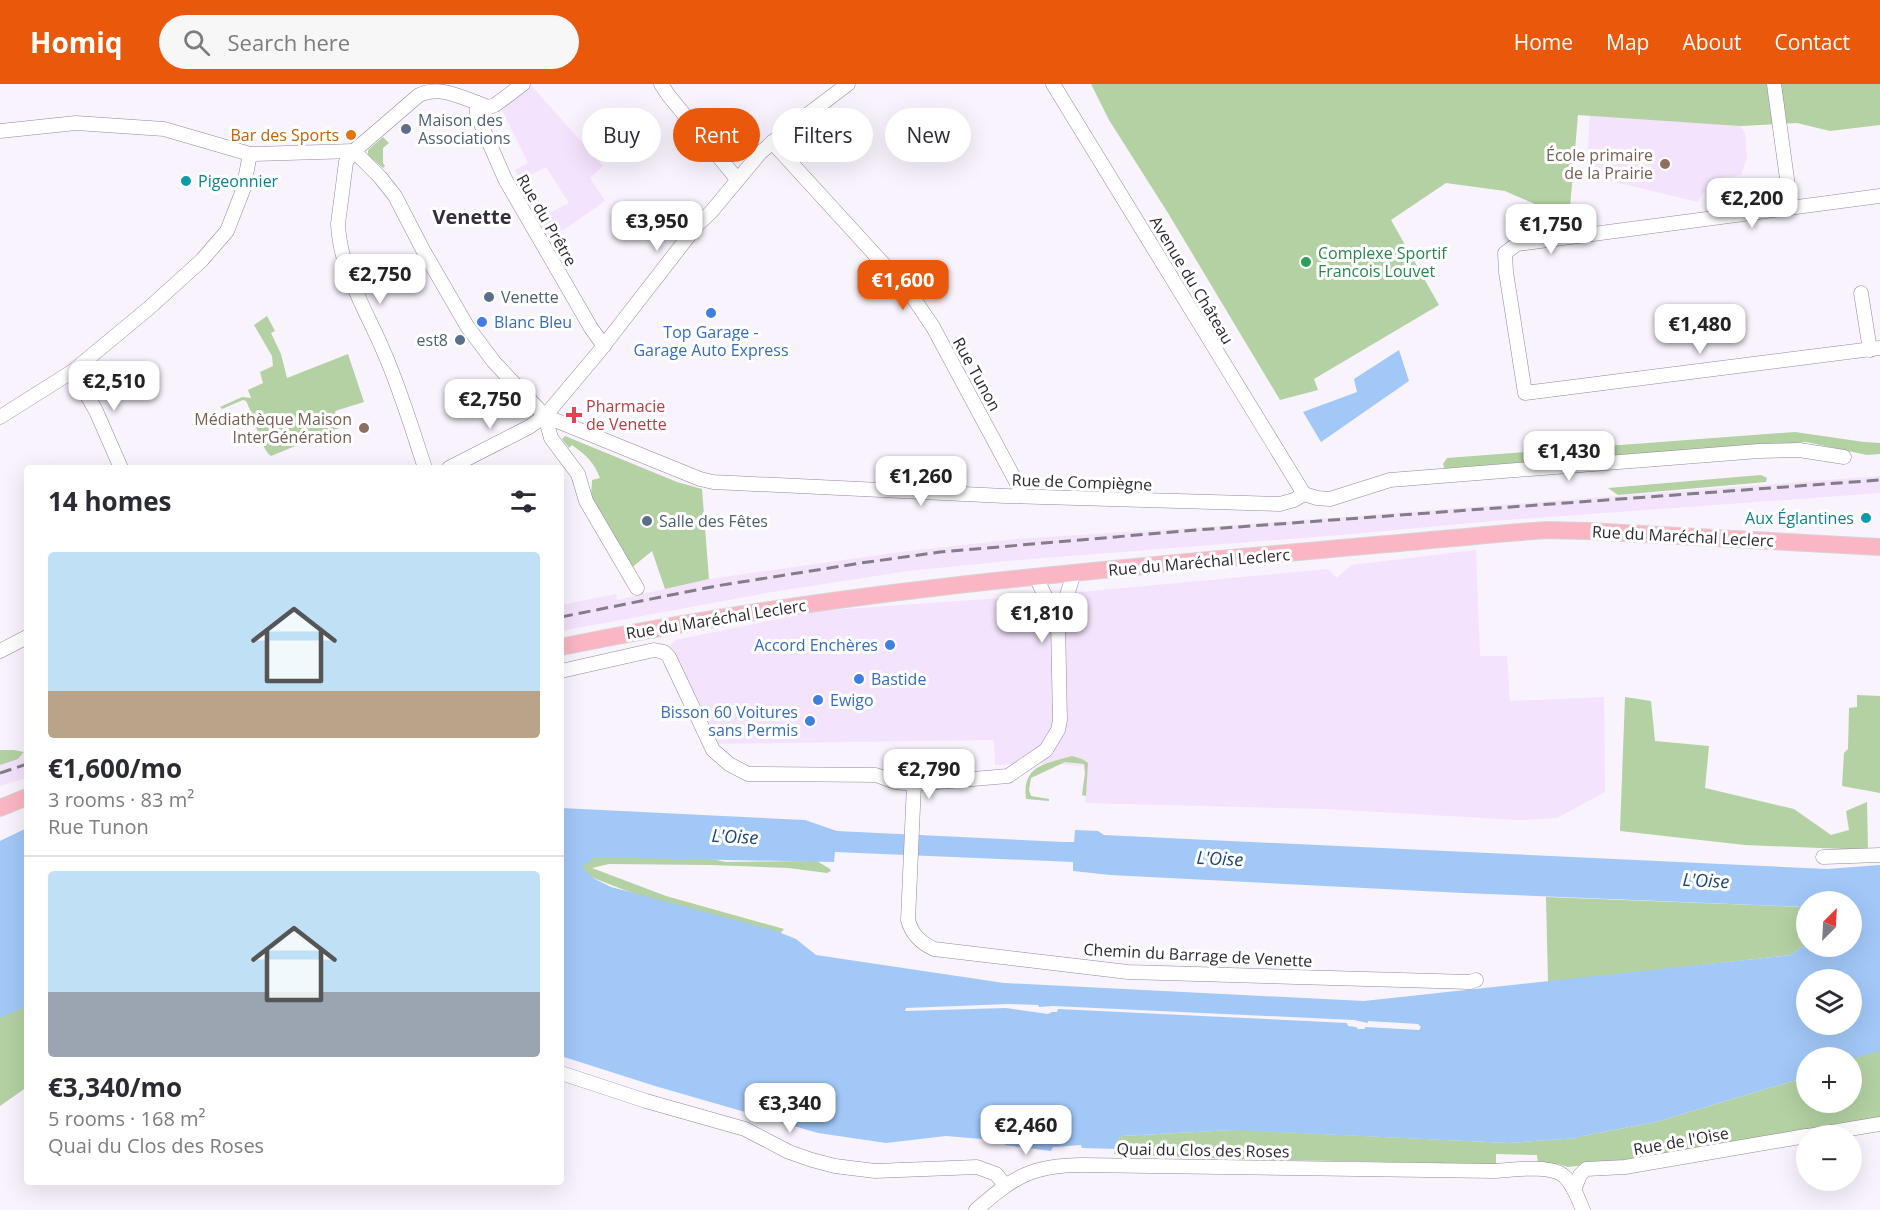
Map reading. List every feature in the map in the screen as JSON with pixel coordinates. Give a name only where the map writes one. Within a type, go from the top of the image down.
[{"type":"main road","name":"Rue du Maréchal Leclerc","points":[[564,646],[745,613],[845,599],[1074,573],[1547,530],[1726,537],[1880,547]]},
{"type":"main road","points":[[0,808],[24,798]]},
{"type":"street","points":[[423,465],[385,353],[353,285],[339,234],[346,162],[354,151],[425,92],[446,91],[489,107],[523,84]]},
{"type":"street","points":[[662,84],[669,96],[737,179]]},
{"type":"street","points":[[817,108],[848,84]]},
{"type":"street","name":"Avenue du Château","points":[[1053,84],[1304,494]]},
{"type":"street","points":[[1774,84],[1791,208]]},
{"type":"street","name":"Rue du Prêtre","points":[[477,104],[477,115],[505,179],[591,328],[604,346]]},
{"type":"street","points":[[0,131],[76,123],[164,129],[250,154],[354,151],[394,195],[467,326],[494,362],[545,416],[551,438],[578,474],[586,501],[637,588]]},
{"type":"street","points":[[455,465],[529,427],[545,416],[604,346],[698,224],[772,142]]},
{"type":"street","points":[[0,417],[73,371],[149,308],[219,243],[227,231],[243,190],[250,154]]},
{"type":"street","name":"Rue Tunon","points":[[790,162],[910,293],[933,327],[1019,487],[1020,496]]},
{"type":"street","points":[[1860,293],[1875,349],[1525,393],[1505,254],[1517,244],[1880,196]]},
{"type":"street","points":[[73,371],[96,411],[120,465]]},
{"type":"street","name":"Rue de Compiègne","points":[[545,416],[687,475],[713,482],[1020,496],[1280,504],[1304,494]]},
{"type":"street","points":[[1304,494],[1330,499],[1390,480],[1759,451],[1799,450],[1844,457]]},
{"type":"street","points":[[564,670],[654,650],[664,652],[669,657],[713,750],[729,764],[748,774],[876,775],[895,782],[914,784],[1008,776],[1046,750],[1058,730],[1060,720],[1058,623],[1074,573]]},
{"type":"street","points":[[1036,577],[1058,623]]},
{"type":"street","points":[[1049,603],[1065,602]]},
{"type":"street","points":[[0,651],[24,639]]},
{"type":"street","name":"Chemin du Barrage de Venette","points":[[914,784],[908,910],[910,928],[917,938],[934,949],[1128,972],[1470,982],[1476,980]]},
{"type":"street","points":[[1823,857],[1880,855]]},
{"type":"street","points":[[564,1074],[646,1101],[745,1129],[789,1152],[835,1166],[875,1171],[977,1167],[996,1174],[1005,1185]]},
{"type":"street","name":"Rue de l'Oise","points":[[1862,1127],[1880,1124]]},
{"type":"street","name":"Rue de l'Oise","points":[[1552,1169],[1625,1167],[1796,1138]]},
{"type":"street","name":"Quai du Clos des Roses","points":[[976,1210],[1005,1185],[1033,1170],[1062,1165],[1494,1171],[1552,1169]]},
{"type":"street","points":[[1552,1169],[1564,1176],[1574,1190],[1583,1210]]},
{"type":"street","points":[[1574,1190],[1580,1175],[1586,1169]]},
{"type":"shaded area","points":[[530,84],[582,142],[582,162],[599,162],[603,166],[590,178],[605,201],[565,229],[544,240],[534,221],[569,203],[546,167],[520,180],[515,170],[528,163],[501,108],[528,88]]},
{"type":"shaded area","name":"École primaire de la Prairie","points":[[1590,115],[1740,126],[1745,134],[1747,157],[1741,175],[1726,177],[1714,182],[1702,194],[1698,202],[1586,175]]},
{"type":"shaded area","points":[[1880,476],[1880,493],[1493,521],[908,571],[772,592],[564,630],[564,604],[616,594],[617,600],[709,579],[900,552],[1017,539],[1250,524]]},
{"type":"shaded area","points":[[1476,550],[1480,656],[1507,656],[1510,701],[1604,697],[1605,792],[1557,818],[1519,820],[1325,809],[1085,803],[1088,766],[1036,763],[995,765],[994,740],[702,744],[664,654],[675,640],[818,611],[1070,593],[1328,569],[1337,578],[1351,565]]},
{"type":"shaded area","points":[[24,754],[24,779],[0,786],[0,762]]},
{"type":"green space","name":"Complexe Sportif Francois Louvet","points":[[1091,84],[1880,84],[1880,125],[1830,131],[1797,123],[1740,126],[1578,115],[1569,219],[1505,191],[1446,183],[1391,220],[1439,305],[1314,379],[1318,390],[1280,400],[1168,213],[1109,120]]},
{"type":"green space","points":[[383,137],[389,143],[383,148],[385,166],[383,168],[368,155],[368,150]]},
{"type":"green space","points":[[267,316],[275,331],[271,333],[281,354],[287,378],[348,354],[364,402],[335,411],[340,428],[305,438],[305,442],[271,456],[264,447],[246,401],[243,400],[222,409],[220,407],[242,397],[251,398],[248,390],[263,383],[260,372],[273,366],[272,356],[254,325]]},
{"type":"green space","points":[[1795,432],[1880,443],[1880,454],[1867,455],[1806,442],[1445,471],[1443,464],[1447,458]]},
{"type":"green space","points":[[565,436],[677,482],[702,489],[709,579],[665,589],[652,551],[630,569],[591,498],[592,480],[600,478],[598,472],[581,452],[572,445],[569,448],[562,439]]},
{"type":"green space","points":[[1761,475],[1767,478],[1766,482],[1618,495],[1608,488]]},
{"type":"green space","points":[[1857,695],[1880,696],[1880,793],[1842,786],[1844,753],[1848,749],[1849,708],[1857,707]]},
{"type":"green space","points":[[1625,697],[1651,701],[1655,741],[1709,746],[1705,788],[1794,809],[1831,835],[1849,830],[1846,811],[1867,802],[1868,850],[1745,845],[1620,831]]},
{"type":"green space","points":[[0,750],[24,752],[18,759],[0,765]]},
{"type":"green space","points":[[1072,756],[1088,763],[1086,796],[1082,795],[1084,764],[1065,762],[1031,778],[1029,790],[1031,796],[1049,799],[1049,801],[1026,799],[1028,779],[1037,768]]},
{"type":"green space","points":[[594,856],[707,858],[726,862],[817,861],[831,871],[827,873],[788,868],[711,865],[609,864],[592,868],[666,896],[784,929],[779,935],[655,902],[591,877],[584,873],[582,864]]},
{"type":"green space","points":[[1546,897],[1796,907],[1796,951],[1791,955],[1548,982]]},
{"type":"green space","points":[[24,1005],[24,1089],[0,1106],[0,1017]]},
{"type":"green space","points":[[1880,1049],[1880,1119],[1845,1125],[1796,1125],[1796,1133],[1675,1154],[1568,1167],[1558,1164],[1538,1164],[1537,1155],[1496,1154],[1496,1164],[1493,1164],[1234,1159],[1114,1154],[1117,1140],[1122,1136],[1250,1129],[1508,1143],[1577,1138],[1656,1122],[1796,1080],[1796,1113],[1862,1113],[1862,1055]]},
{"type":"water","points":[[1399,350],[1409,381],[1321,442],[1303,412],[1357,392],[1354,379]]},
{"type":"water","name":"L'Oise","points":[[564,808],[805,820],[837,831],[1064,842],[1074,842],[1075,830],[1098,831],[1104,835],[1827,869],[1880,865],[1880,1051],[1862,1056],[1862,1047],[1796,1047],[1796,1080],[1656,1122],[1578,1138],[1508,1143],[1233,1130],[1122,1136],[1117,1140],[1116,1149],[1082,1148],[1081,1145],[1053,1147],[1051,1151],[1005,1145],[1005,1141],[946,1136],[886,1143],[818,1133],[564,1057]],"holes":[[[835,852],[1073,862],[1073,871],[1110,875],[1463,893],[1796,907],[1796,891],[1862,891],[1862,957],[1796,957],[1796,951],[1791,955],[1364,1001],[1004,983],[816,955],[796,939],[776,931],[611,887],[595,879],[584,870],[583,866],[594,858],[834,862]],[[1038,1005],[1039,1007],[1354,1020],[1368,1023],[1368,1021],[1418,1024],[1421,1027],[1419,1030],[1366,1027],[1358,1029],[1348,1026],[1347,1023],[1058,1009],[1057,1012],[1048,1014],[1006,1008],[905,1011],[906,1008]]]},
{"type":"water","points":[[24,829],[24,1007],[0,1018],[0,841]]},
{"type":"railway","points":[[564,616],[716,586],[940,552],[1196,530],[1880,480]]},
{"type":"railway","points":[[0,773],[24,765]]},
{"type":"place","name":"Maison des Associations","points":[[406,129]]},
{"type":"place","name":"Bar des Sports","points":[[351,135]]},
{"type":"place","name":"École primaire de la Prairie","points":[[1665,164]]},
{"type":"place","name":"Pigeonnier","points":[[186,181]]},
{"type":"place","name":"Complexe Sportif Francois Louvet","points":[[1306,262]]},
{"type":"place","name":"Venette","points":[[489,297]]},
{"type":"place","name":"Top Garage - Garage Auto Express","points":[[711,313]]},
{"type":"place","name":"Blanc Bleu","points":[[482,322]]},
{"type":"place","name":"est8","points":[[460,340]]},
{"type":"place","name":"Pharmacie de Venette","points":[[574,415]]},
{"type":"place","name":"Médiathèque Maison InterGénération","points":[[364,428]]},
{"type":"place","name":"Aux Églantines","points":[[1866,518]]},
{"type":"place","name":"Salle des Fêtes","points":[[647,521]]},
{"type":"place","name":"Accord Enchères","points":[[890,645]]},
{"type":"place","name":"Bastide","points":[[859,679]]},
{"type":"place","name":"Ewigo","points":[[818,700]]},
{"type":"place","name":"Bisson 60 Voitures sans Permis","points":[[810,721]]},
{"type":"district","name":"Venette","points":[[472,216]]}]
